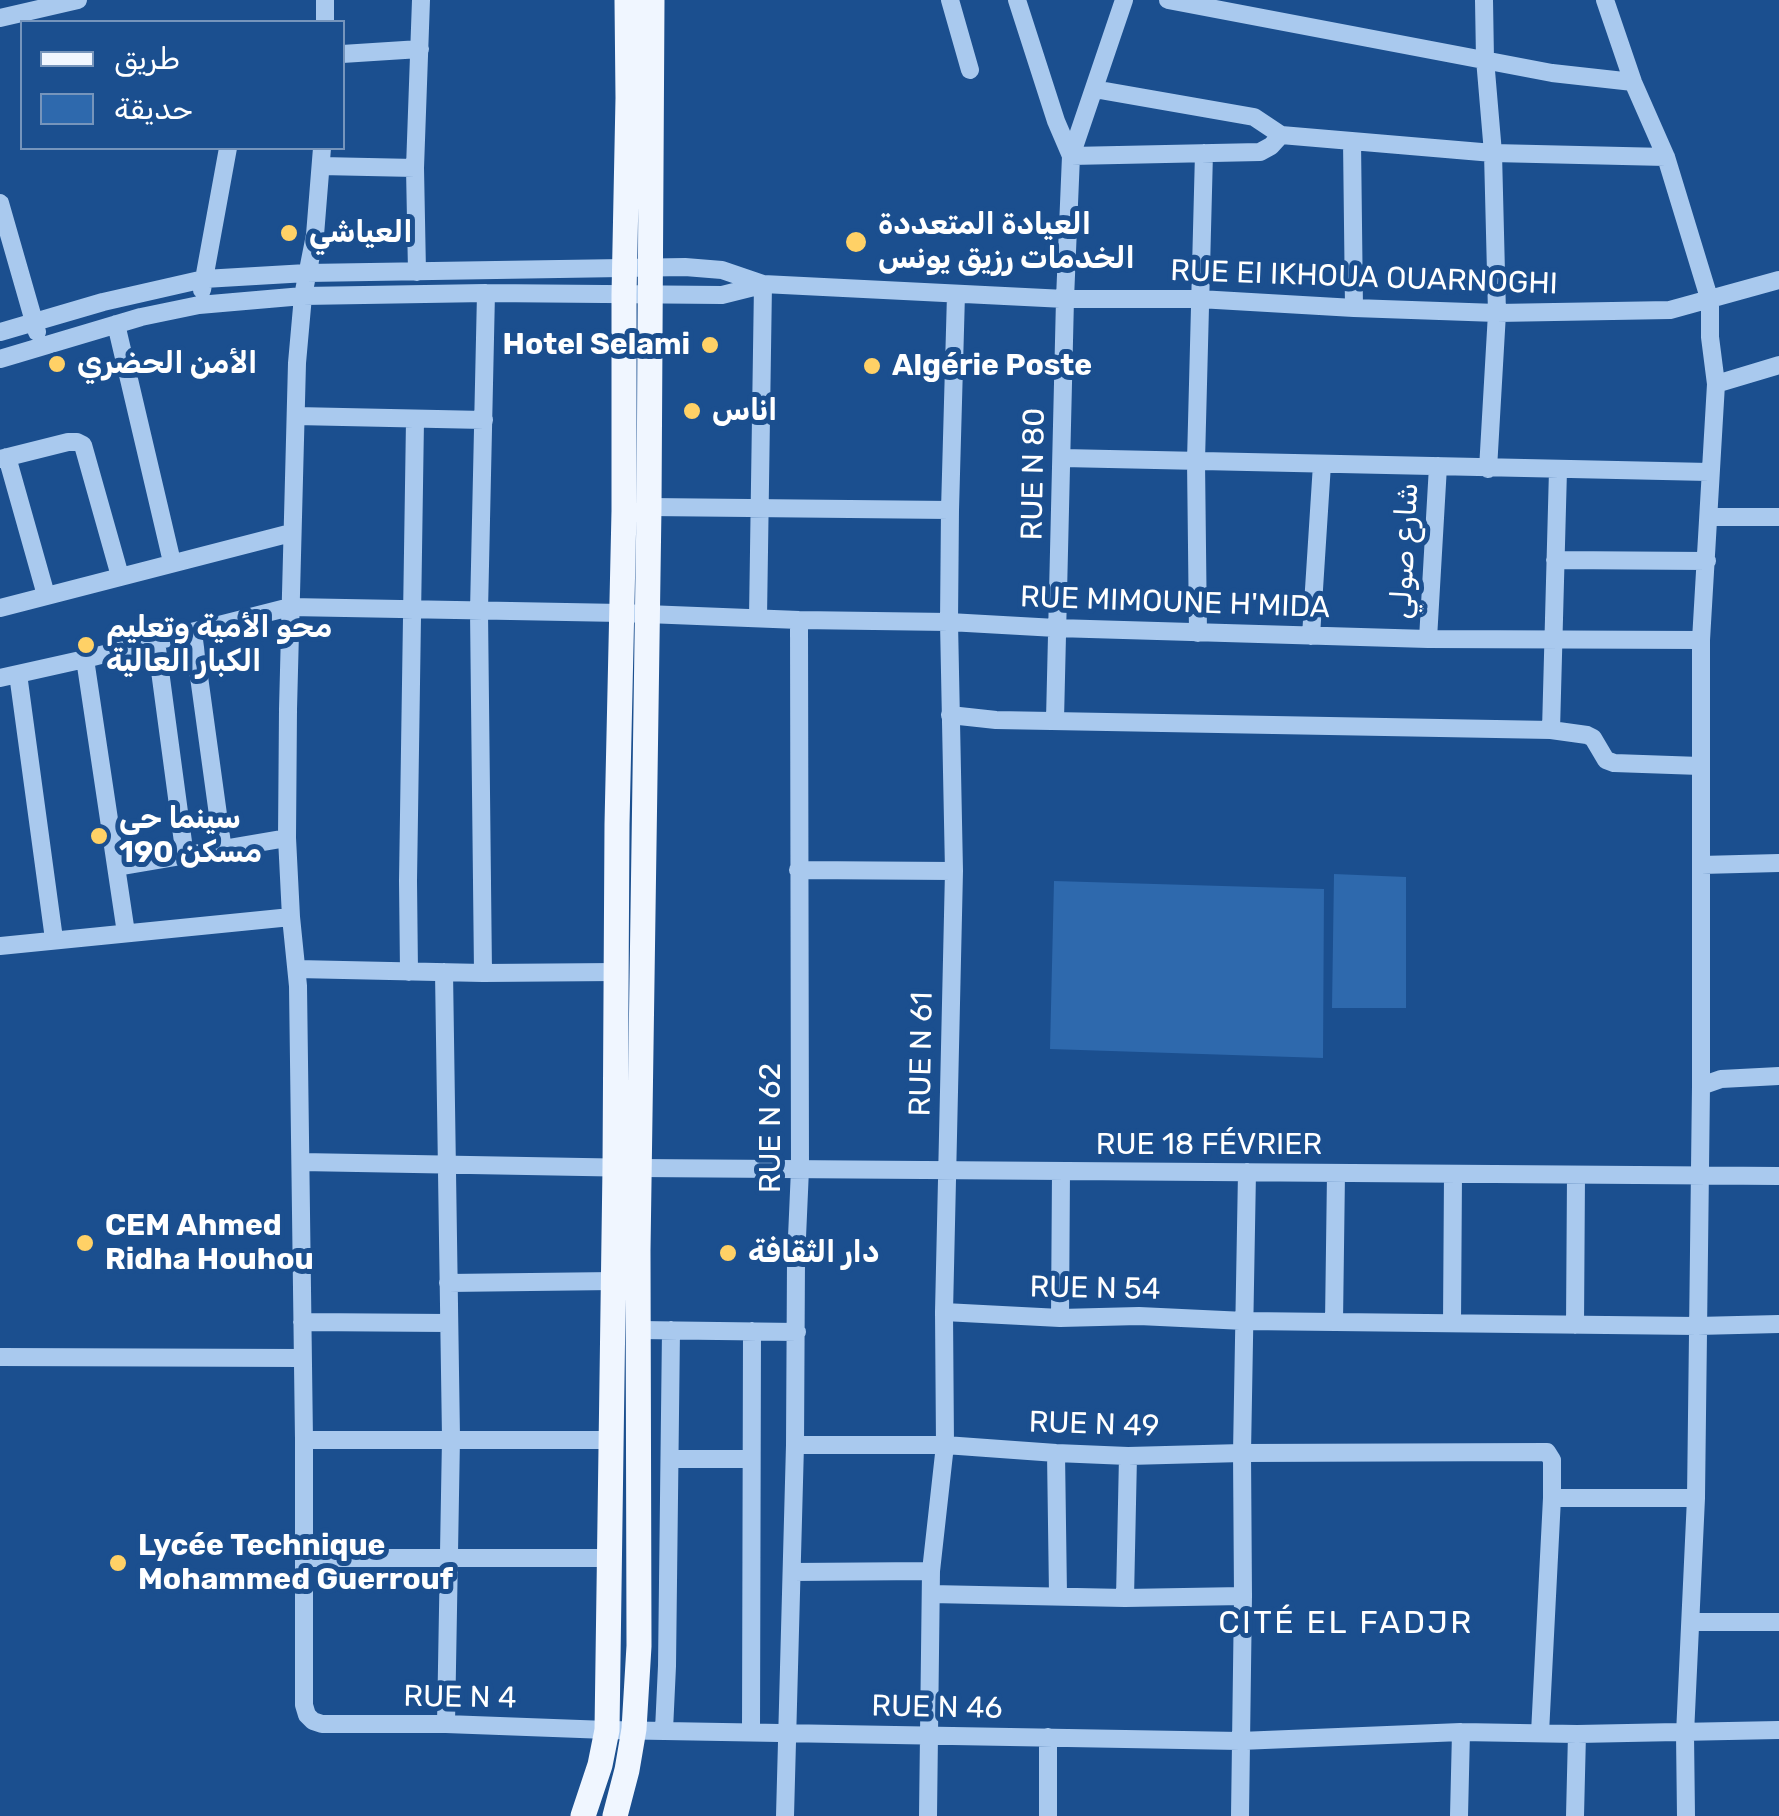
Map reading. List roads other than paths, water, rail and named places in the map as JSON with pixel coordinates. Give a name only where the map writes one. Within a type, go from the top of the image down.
[{"type":"main road","points":[[627,0],[640,98]]},
{"type":"main road","points":[[583,1816],[607,1730],[614,1281],[627,1168],[640,98],[652,0]]},
{"type":"main road","points":[[615,1816],[634,1730],[640,1646],[639,1330],[616,972],[634,614],[648,507],[636,295]]},
{"type":"street","points":[[0,18],[78,0]]},
{"type":"street","points":[[417,272],[415,168],[422,0]]},
{"type":"street","points":[[950,0],[970,70]]},
{"type":"street","name":"RUE N 80","points":[[1016,0],[1071,156],[1056,720]]},
{"type":"street","points":[[1124,0],[1071,156],[1260,152],[1281,135]]},
{"type":"street","points":[[1168,0],[1552,73],[1632,82]]},
{"type":"street","points":[[1484,0],[1494,153],[1497,312],[1488,468]]},
{"type":"street","points":[[1606,0],[1632,82],[1666,156],[1710,301],[1716,384],[1700,640],[1702,1086],[1696,1498],[1686,1816]]},
{"type":"street","points":[[345,54],[420,50]]},
{"type":"street","points":[[1094,89],[1254,117],[1281,135],[1494,153],[1666,156]]},
{"type":"street","points":[[1352,142],[1354,308]]},
{"type":"street","points":[[199,305],[228,150]]},
{"type":"street","points":[[1198,633],[1196,461],[1204,153]]},
{"type":"street","points":[[415,168],[322,157],[315,235],[303,296],[291,533],[288,838],[297,969],[304,1558],[610,1558]]},
{"type":"street","points":[[0,202],[41,346]]},
{"type":"street","points":[[0,332],[204,278],[638,266],[722,270],[763,284]]},
{"type":"street","name":"RUE EI IKHOUA OUARNOGHI","points":[[763,284],[1066,299],[1200,300],[1497,312],[1670,310],[1779,280]]},
{"type":"street","points":[[0,359],[116,324],[199,305],[303,296],[722,295],[763,284]]},
{"type":"street","points":[[758,618],[763,284]]},
{"type":"street","points":[[483,973],[479,611],[486,293]]},
{"type":"street","name":"RUE N 61","points":[[928,1816],[931,1571],[945,1444],[946,1170],[954,871],[950,510],[956,294]]},
{"type":"street","points":[[116,324],[172,562]]},
{"type":"street","points":[[1716,384],[1779,365]]},
{"type":"street","points":[[296,416],[484,420]]},
{"type":"street","points":[[409,972],[415,420]]},
{"type":"street","points":[[46,595],[4,458],[68,442],[82,445],[120,576]]},
{"type":"street","points":[[1062,458],[1709,472]]},
{"type":"street","points":[[1310,636],[1322,464]]},
{"type":"street","name":"شارع صولي","points":[[1428,639],[1438,466]]},
{"type":"street","points":[[1551,730],[1558,470]]},
{"type":"street","points":[[648,507],[950,510]]},
{"type":"street","points":[[1709,517],[1779,517]]},
{"type":"street","points":[[0,608],[291,533]]},
{"type":"street","points":[[1556,560],[1707,561]]},
{"type":"street","name":"RUE MIMOUNE H'MIDA","points":[[9,676],[290,607],[949,622],[1428,639],[1700,640]]},
{"type":"street","name":"RUE N 62","points":[[785,1816],[800,1169],[799,620]]},
{"type":"street","points":[[193,633],[224,851]]},
{"type":"street","points":[[156,641],[186,857]]},
{"type":"street","points":[[86,660],[126,932]]},
{"type":"street","points":[[9,676],[54,939]]},
{"type":"street","points":[[950,716],[1551,730],[1593,738],[1606,760],[1614,763],[1700,766]]},
{"type":"street","points":[[117,867],[288,838]]},
{"type":"street","points":[[1701,865],[1779,863]]},
{"type":"street","points":[[798,870],[954,871]]},
{"type":"street","points":[[0,946],[291,917]]},
{"type":"street","points":[[297,969],[616,972]]},
{"type":"street","points":[[444,972],[450,1438],[446,1724]]},
{"type":"street","points":[[1702,1086],[1721,1079],[1779,1076]]},
{"type":"street","name":"RUE 18 FÉVRIER","points":[[301,1162],[1779,1176]]},
{"type":"street","points":[[1060,1318],[1061,1171]]},
{"type":"street","points":[[1240,1816],[1248,1172]]},
{"type":"street","points":[[1334,1322],[1336,1173]]},
{"type":"street","points":[[1452,1323],[1453,1174]]},
{"type":"street","points":[[1575,1324],[1576,1175]]},
{"type":"street","points":[[448,1283],[614,1281]]},
{"type":"street","name":"RUE N 54","points":[[944,1312],[1246,1321],[1779,1324]]},
{"type":"street","points":[[302,1322],[448,1323]]},
{"type":"street","points":[[639,1330],[797,1332]]},
{"type":"street","points":[[664,1730],[671,1330]]},
{"type":"street","points":[[751,1732],[752,1332]]},
{"type":"street","points":[[0,1356],[302,1358]]},
{"type":"street","points":[[304,1440],[612,1440]]},
{"type":"street","name":"RUE N 49","points":[[796,1445],[945,1444],[1128,1456],[1546,1452],[1552,1460],[1552,1498],[1540,1733]]},
{"type":"street","points":[[1056,1454],[1058,1596]]},
{"type":"street","points":[[1125,1598],[1128,1456]]},
{"type":"street","points":[[670,1459],[750,1458]]},
{"type":"street","points":[[1552,1498],[1696,1498]]},
{"type":"street","name":"RUE N 4","points":[[304,1558],[304,1705],[313,1721],[634,1730]]},
{"type":"street","points":[[792,1572],[931,1571]]},
{"type":"street","points":[[931,1594],[1243,1596]]},
{"type":"street","points":[[1691,1622],[1779,1622]]},
{"type":"street","name":"RUE N 46","points":[[634,1730],[1240,1741],[1461,1732],[1686,1734],[1779,1730]]},
{"type":"street","points":[[1459,1816],[1461,1732]]},
{"type":"street","points":[[1574,1816],[1578,1734]]},
{"type":"street","points":[[1048,1737],[1048,1816]]},
{"type":"place","name":"العياشي","points":[[289,233]]},
{"type":"place","name":"العيادة المتعددة الخدمات رزيق يونس","points":[[856,242]]},
{"type":"place","name":"Hotel Selami","points":[[710,345]]},
{"type":"place","name":"الأمن الحضري","points":[[57,364]]},
{"type":"place","name":"Algérie Poste","points":[[872,366]]},
{"type":"place","name":"اناس","points":[[692,411]]},
{"type":"place","name":"محو الأمية وتعليم الكبار العالية","points":[[86,645]]},
{"type":"place","name":"سينما حي 190 مسكن","points":[[99,836]]},
{"type":"place","name":"CEM Ahmed Ridha Houhou","points":[[85,1243]]},
{"type":"place","name":"دار الثقافة","points":[[728,1253]]},
{"type":"place","name":"Lycée Technique Mohammed Guerrouf","points":[[118,1563]]},
{"type":"district","name":"CITÉ EL FADJR","points":[[1346,1624]]}]
